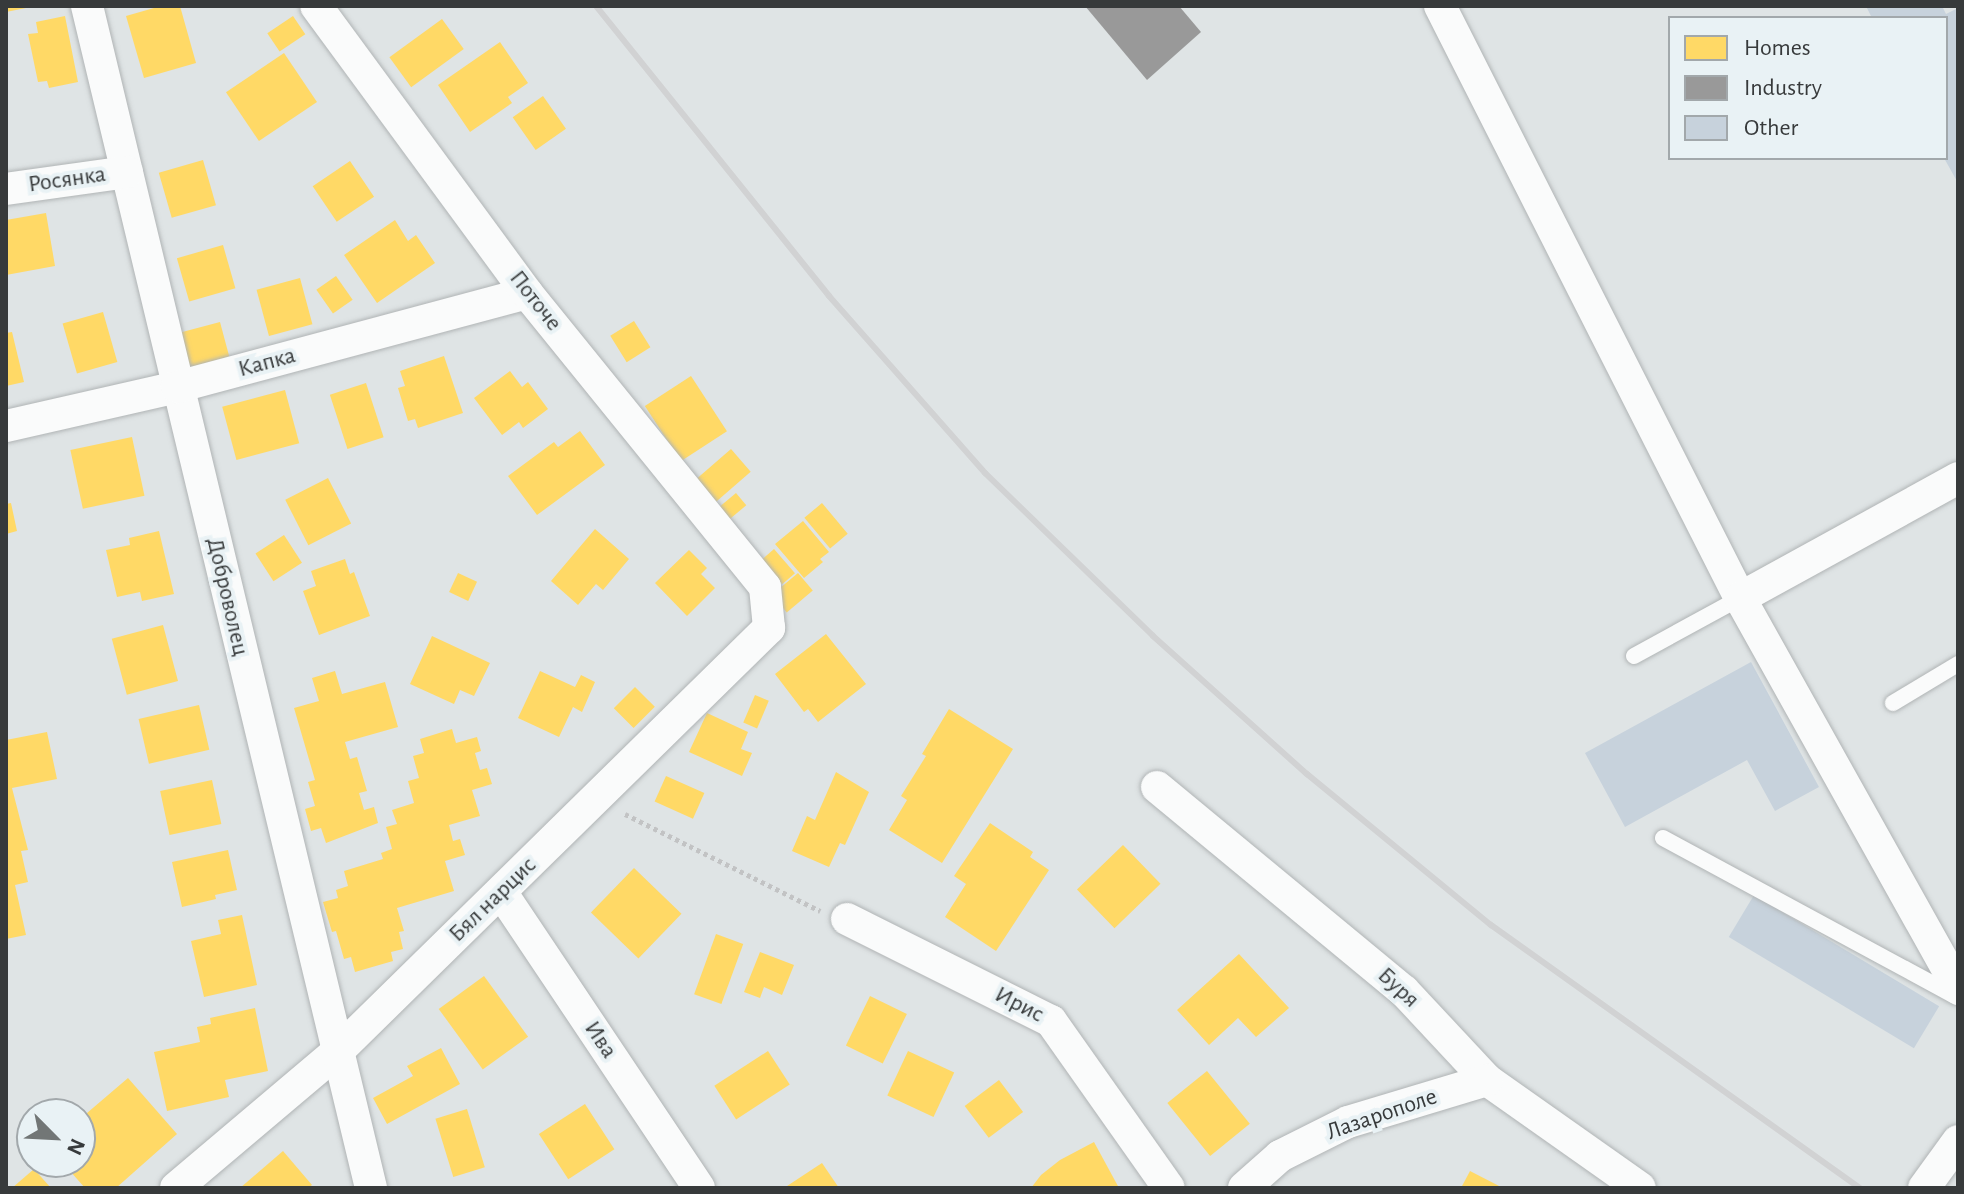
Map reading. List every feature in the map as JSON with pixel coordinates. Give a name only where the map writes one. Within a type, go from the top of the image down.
[{"type":"street","name":"Доброволец","points":[[87,6],[336,1053],[371,1188]]},
{"type":"street","name":"Поточе","points":[[316,6],[527,293],[765,587]]},
{"type":"street","points":[[1440,6],[1740,598],[1958,988]]},
{"type":"street","name":"Росянка","points":[[6,189],[127,172]]},
{"type":"street","name":"Капка","points":[[6,426],[177,387],[527,293]]},
{"type":"street","points":[[1740,598],[1958,478]]},
{"type":"street","name":"Бял нарцис","points":[[176,1188],[336,1053],[769,628],[765,587]]},
{"type":"street","name":"Буря","points":[[1157,787],[1404,991],[1487,1080],[1640,1188]]},
{"type":"street","name":"Ива","points":[[501,892],[699,1188]]},
{"type":"street","name":"Ирис","points":[[847,919],[1051,1021],[1169,1188]]},
{"type":"street","name":"Лазарополе","points":[[1244,1188],[1280,1156],[1348,1122],[1487,1080]]},
{"type":"lane","points":[[1634,656],[1740,598]]},
{"type":"lane","points":[[1893,703],[1958,664]]},
{"type":"lane","points":[[1663,838],[1958,998]]},
{"type":"path","points":[[595,799],[809,908],[847,919]]},
{"type":"building: Homes","points":[[6,6],[31,6],[31,7],[6,12]]},
{"type":"building: Homes","points":[[161,6],[180,6],[196,63],[144,78],[126,16]]},
{"type":"building: Homes","points":[[65,16],[78,82],[49,88],[47,81],[38,82],[28,34],[38,33],[36,22]]},
{"type":"building: Homes","points":[[293,16],[305,34],[280,52],[267,33]]},
{"type":"building: Homes","points":[[442,19],[464,49],[411,87],[389,57]]},
{"type":"building: Homes","points":[[500,42],[528,83],[508,97],[512,103],[470,132],[438,85]]},
{"type":"building: Homes","points":[[284,53],[317,102],[259,141],[226,92]]},
{"type":"building: Homes","points":[[543,96],[566,129],[536,150],[513,117]]},
{"type":"building: Homes","points":[[203,160],[216,205],[172,218],[159,173]]},
{"type":"building: Homes","points":[[350,161],[374,197],[337,222],[313,186]]},
{"type":"building: Homes","points":[[46,213],[55,266],[6,275],[6,220]]},
{"type":"building: Homes","points":[[395,220],[408,241],[416,235],[435,263],[377,303],[344,255]]},
{"type":"building: Homes","points":[[223,245],[235,288],[189,301],[177,258]]},
{"type":"building: Homes","points":[[336,276],[353,300],[333,314],[316,290]]},
{"type":"building: Homes","points":[[300,278],[312,324],[269,336],[257,290]]},
{"type":"building: Homes","points":[[103,312],[117,362],[77,374],[63,324]]},
{"type":"building: Homes","points":[[634,321],[650,347],[627,362],[610,336]]},
{"type":"building: Homes","points":[[220,322],[230,359],[190,369],[180,333]]},
{"type":"building: Homes","points":[[12,332],[24,382],[6,386],[6,333]]},
{"type":"building: Homes","points":[[444,356],[463,413],[418,428],[415,419],[408,421],[398,388],[405,386],[400,371]]},
{"type":"building: Homes","points":[[510,371],[522,387],[528,382],[548,409],[523,428],[519,422],[502,435],[474,398]]},
{"type":"building: Homes","points":[[691,376],[727,431],[681,461],[645,406]]},
{"type":"building: Homes","points":[[366,383],[384,437],[347,449],[330,395]]},
{"type":"building: Homes","points":[[285,390],[299,443],[236,460],[222,407]]},
{"type":"building: Homes","points":[[580,431],[605,465],[537,515],[508,476],[554,442],[558,447]]},
{"type":"building: Homes","points":[[132,437],[144,496],[83,509],[70,450]]},
{"type":"building: Homes","points":[[731,449],[751,472],[713,504],[693,482]]},
{"type":"building: Homes","points":[[328,478],[351,523],[308,545],[285,500]]},
{"type":"building: Homes","points":[[736,493],[746,505],[727,521],[717,509]]},
{"type":"building: Homes","points":[[11,503],[17,531],[6,534],[6,504]]},
{"type":"building: Homes","points":[[822,503],[848,534],[830,548],[804,518]]},
{"type":"building: Homes","points":[[803,521],[829,552],[820,559],[823,562],[804,578],[775,544]]},
{"type":"building: Homes","points":[[595,529],[629,559],[603,590],[596,584],[578,605],[551,581]]},
{"type":"building: Homes","points":[[159,531],[174,594],[142,601],[140,592],[117,597],[106,550],[130,545],[129,538]]},
{"type":"building: Homes","points":[[284,535],[302,563],[273,581],[255,554]]},
{"type":"building: Homes","points":[[774,549],[795,573],[782,584],[761,560]]},
{"type":"building: Homes","points":[[689,550],[707,568],[701,574],[715,588],[687,616],[655,583]]},
{"type":"building: Homes","points":[[345,559],[350,574],[354,572],[370,616],[319,635],[303,591],[316,586],[311,571]]},
{"type":"building: Homes","points":[[458,573],[477,582],[468,601],[449,592]]},
{"type":"building: Homes","points":[[798,573],[813,591],[787,612],[772,595]]},
{"type":"building: Homes","points":[[163,625],[178,681],[127,695],[112,639]]},
{"type":"building: Homes","points":[[826,634],[866,684],[818,722],[808,709],[804,712],[775,674]]},
{"type":"building: Homes","points":[[432,636],[490,663],[474,696],[460,690],[454,704],[410,684]]},
{"type":"building: Homes","points":[[335,671],[342,694],[385,682],[398,727],[345,742],[350,759],[357,757],[367,791],[359,793],[364,810],[374,807],[378,823],[326,843],[321,828],[311,831],[305,809],[315,806],[308,782],[315,780],[294,708],[319,701],[312,678]]},
{"type":"building: Homes","points":[[540,671],[575,687],[581,675],[595,682],[582,712],[573,707],[559,737],[518,718]]},
{"type":"building: Homes","points":[[635,687],[655,707],[634,728],[614,708]]},
{"type":"building: Homes","points":[[755,695],[769,701],[757,728],[743,723]]},
{"type":"building: Homes","points":[[199,705],[209,750],[149,764],[139,719]]},
{"type":"building: Homes","points":[[949,709],[1013,749],[942,863],[889,830],[907,800],[901,796],[926,756],[922,754]]},
{"type":"building: Homes","points":[[707,713],[748,732],[741,749],[752,753],[742,776],[689,752]]},
{"type":"building: Homes","points":[[452,729],[456,743],[477,737],[481,751],[475,753],[480,770],[487,768],[492,784],[472,790],[480,816],[449,825],[453,841],[460,839],[465,855],[445,861],[454,891],[397,908],[404,931],[399,932],[403,949],[391,952],[393,961],[355,972],[351,957],[344,959],[323,902],[338,898],[336,890],[348,886],[344,871],[383,859],[381,853],[392,849],[386,827],[397,824],[392,810],[414,803],[408,781],[419,778],[413,756],[424,753],[420,739]]},
{"type":"building: Homes","points":[[47,732],[57,779],[12,788],[28,850],[21,851],[28,882],[15,885],[26,935],[6,939],[6,740]]},
{"type":"building: Homes","points":[[836,772],[869,792],[845,845],[840,843],[829,867],[792,851],[807,816],[815,820]]},
{"type":"building: Homes","points":[[666,776],[704,793],[693,819],[655,802]]},
{"type":"building: Homes","points":[[212,780],[221,824],[170,835],[160,791]]},
{"type":"building: Homes","points":[[990,823],[1033,852],[1030,857],[1049,870],[996,951],[945,917],[966,884],[954,876]]},
{"type":"building: Homes","points":[[1123,845],[1161,884],[1114,928],[1077,889]]},
{"type":"building: Homes","points":[[228,850],[237,890],[182,907],[172,862]]},
{"type":"building: Homes","points":[[634,868],[681,914],[638,958],[591,913]]},
{"type":"building: Homes","points":[[242,915],[257,985],[204,997],[191,941],[221,934],[218,920]]},
{"type":"building: Homes","points":[[716,934],[743,944],[721,1004],[694,994]]},
{"type":"building: Homes","points":[[760,952],[794,965],[782,995],[764,987],[760,998],[744,992]]},
{"type":"building: Homes","points":[[1239,954],[1289,1008],[1256,1037],[1238,1018],[1209,1045],[1177,1010]]},
{"type":"building: Homes","points":[[484,976],[528,1037],[483,1070],[439,1009]]},
{"type":"building: Homes","points":[[870,996],[907,1014],[883,1063],[846,1045]]},
{"type":"building: Homes","points":[[255,1008],[268,1071],[225,1080],[229,1097],[167,1111],[154,1052],[200,1042],[197,1027],[211,1024],[210,1018]]},
{"type":"building: Homes","points":[[441,1048],[460,1084],[387,1124],[373,1098],[413,1076],[407,1066]]},
{"type":"building: Homes","points":[[768,1051],[790,1085],[736,1119],[714,1086]]},
{"type":"building: Homes","points":[[908,1051],[954,1073],[934,1117],[887,1095]]},
{"type":"building: Homes","points":[[1207,1071],[1250,1124],[1210,1156],[1167,1103]]},
{"type":"building: Homes","points":[[128,1078],[177,1134],[116,1188],[85,1188],[76,1178],[96,1178],[96,1105]]},
{"type":"building: Homes","points":[[999,1080],[1023,1112],[989,1138],[965,1106]]},
{"type":"building: Homes","points":[[585,1104],[614,1149],[568,1179],[539,1134]]},
{"type":"building: Homes","points":[[467,1109],[485,1167],[453,1177],[435,1119]]},
{"type":"building: Homes","points":[[1094,1142],[1119,1188],[1031,1188],[1041,1175],[1060,1160]]},
{"type":"building: Homes","points":[[283,1151],[312,1185],[308,1188],[240,1188]]},
{"type":"building: Homes","points":[[822,1163],[839,1188],[784,1188]]},
{"type":"building: Homes","points":[[1470,1171],[1503,1188],[1461,1188]]},
{"type":"building: Homes","points":[[24,1178],[42,1178],[51,1188],[12,1188]]},
{"type":"building: Industry","points":[[1085,6],[1179,6],[1201,32],[1147,80]]},
{"type":"building: Other","points":[[1866,6],[1942,6],[1946,14],[1958,8],[1958,183],[1945,160],[1948,160],[1948,16],[1871,16]]},
{"type":"building: Other","points":[[1751,662],[1819,787],[1775,811],[1747,760],[1625,827],[1585,753]]},
{"type":"building: Other","points":[[1754,895],[1939,1006],[1914,1048],[1729,937]]},
{"type":"railway","points":[[596,6],[829,296],[985,473],[1153,636],[1307,774],[1491,925],[1860,1188]]}]
